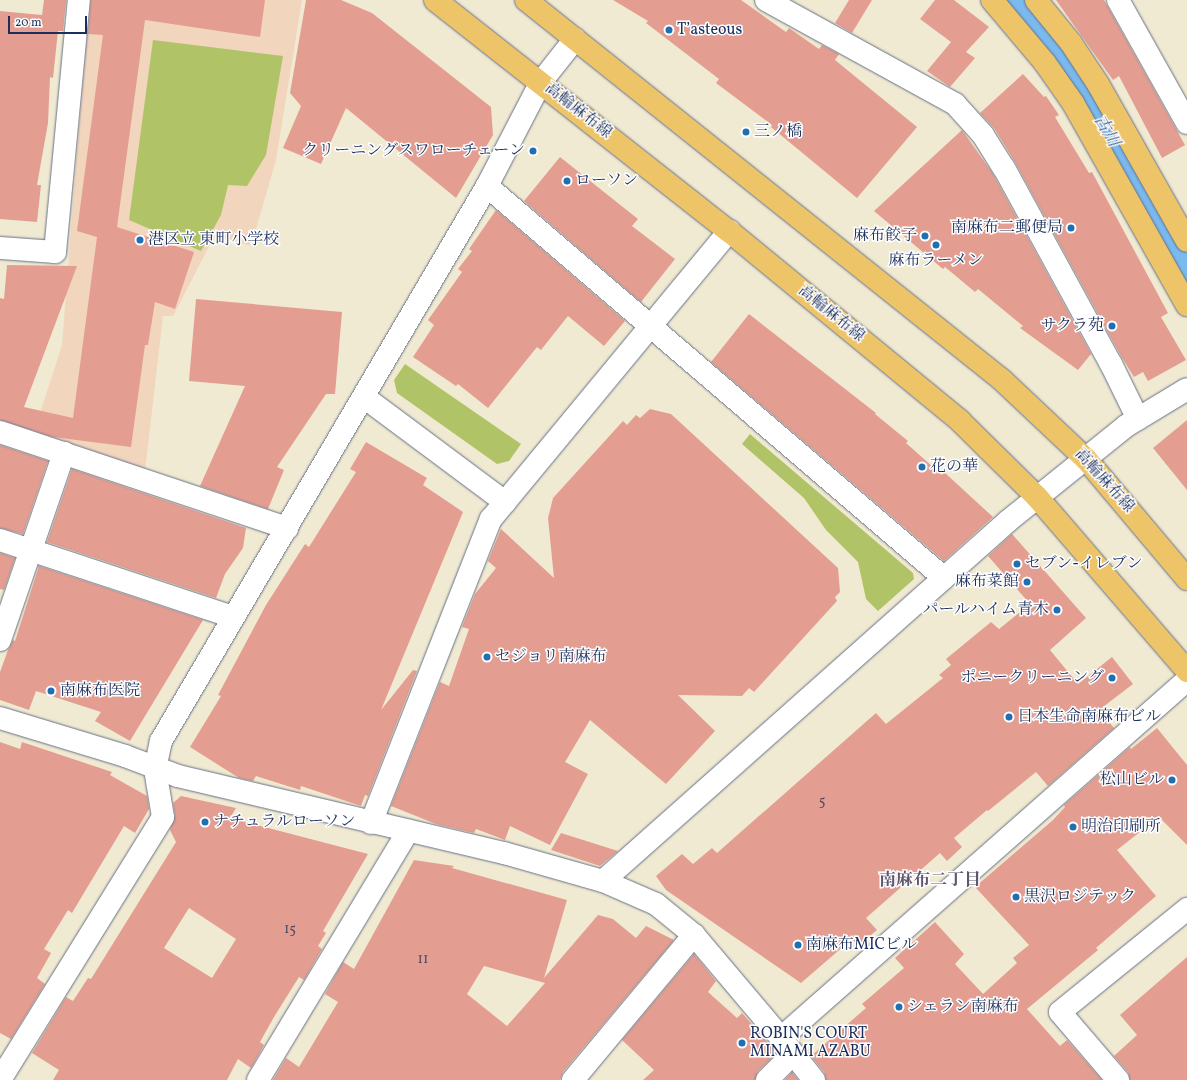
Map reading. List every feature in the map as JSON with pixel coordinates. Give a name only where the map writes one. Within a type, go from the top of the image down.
[{"type":"main road","name":"高輪麻布線","points":[[435,0],[729,230],[927,391],[1037,497],[1187,671]]},
{"type":"main road","name":"高輪麻布線","points":[[526,0],[960,344],[1018,394],[1086,459],[1187,579]]},
{"type":"main road","points":[[992,0],[1046,63],[1073,103],[1187,305]]},
{"type":"main road","points":[[1036,0],[1071,43],[1098,84],[1187,241]]},
{"type":"street","points":[[0,248],[55,252],[79,0]]},
{"type":"street","points":[[766,0],[956,104],[982,135],[1004,168],[1111,364],[1138,419]]},
{"type":"street","points":[[1118,0],[1187,122]]},
{"type":"street","points":[[0,1080],[163,817],[156,769],[161,741],[487,186],[541,82],[575,39]]},
{"type":"street","points":[[487,186],[944,578]]},
{"type":"street","points":[[371,823],[491,519],[729,230]]},
{"type":"street","points":[[603,880],[1037,497],[1138,419],[1187,389]]},
{"type":"street","points":[[364,397],[505,502]]},
{"type":"street","points":[[0,432],[287,528]]},
{"type":"street","points":[[0,640],[64,453]]},
{"type":"street","points":[[0,540],[233,617]]},
{"type":"street","points":[[767,1080],[787,1046],[1187,680]]},
{"type":"street","points":[[0,718],[125,756],[156,769],[371,823],[504,853],[603,880],[656,904],[694,935],[814,1080]]},
{"type":"street","points":[[258,1080],[408,831]]},
{"type":"street","points":[[1118,1080],[1060,1012],[1187,909]]},
{"type":"street","points":[[573,1080],[694,935]]},
{"type":"shaded area","name":"港区立 東町小学校","points":[[89,0],[302,0],[276,160],[251,246],[215,235],[173,316],[163,316],[145,471],[34,432],[62,345]]},
{"type":"green space","points":[[153,40],[283,56],[266,155],[247,186],[228,185],[221,215],[201,251],[129,220]]},
{"type":"green space","points":[[405,364],[521,444],[509,461],[497,464],[397,393],[394,380]]},
{"type":"green space","points":[[750,434],[913,573],[914,579],[878,611],[866,599],[858,562],[826,530],[804,498],[742,444]]},
{"type":"building","points":[[44,0],[66,0],[63,31],[58,31],[53,78],[50,77],[48,123],[37,185],[41,185],[37,222],[0,219],[0,11],[42,15]]},
{"type":"building","points":[[91,0],[265,0],[260,37],[145,20],[117,227],[194,252],[175,309],[155,302],[148,345],[145,345],[131,447],[53,437],[0,420],[0,298],[4,299],[7,265],[77,266],[24,407],[73,418],[97,237],[77,231],[103,35],[88,34]]},
{"type":"building","points":[[306,0],[341,0],[372,13],[491,107],[493,135],[456,198],[346,108],[321,164],[283,148],[301,106],[290,93]]},
{"type":"building","points":[[613,0],[741,0],[786,32],[789,28],[819,49],[822,45],[839,54],[835,60],[917,127],[857,198],[771,127],[772,125],[716,83],[719,79],[646,23],[648,21]]},
{"type":"building","points":[[849,0],[872,0],[852,33],[835,23]]},
{"type":"building","points":[[935,0],[954,0],[989,27],[966,52],[975,58],[950,87],[927,71],[951,42],[920,19]]},
{"type":"building","points":[[1056,0],[1104,0],[1185,145],[1162,158],[1119,76],[1113,80]]},
{"type":"building","points":[[1023,74],[1044,97],[1046,96],[1059,115],[1055,117],[1089,173],[1092,172],[1168,313],[1161,317],[1186,360],[1148,381],[1143,372],[1134,377],[1121,356],[1015,162],[994,128],[980,113]]},
{"type":"building","points":[[962,130],[993,174],[1091,354],[1078,370],[1020,328],[1023,326],[978,289],[975,292],[945,267],[943,269],[874,211]]},
{"type":"building","points":[[560,157],[638,219],[632,226],[675,259],[641,302],[524,201]]},
{"type":"building","points":[[496,210],[625,321],[604,346],[568,316],[541,350],[537,347],[488,408],[458,384],[456,386],[413,357],[434,325],[428,320],[462,272],[458,269],[472,251],[469,249]]},
{"type":"building","points":[[196,299],[342,312],[335,394],[326,394],[277,467],[284,470],[268,509],[200,486],[245,386],[189,381]]},
{"type":"building","points":[[749,314],[876,413],[875,414],[908,441],[906,443],[942,475],[944,472],[993,517],[944,561],[711,362]]},
{"type":"building","points":[[650,409],[671,414],[838,568],[840,592],[835,597],[837,601],[754,692],[749,688],[742,696],[678,695],[715,731],[666,784],[590,720],[565,762],[588,774],[550,845],[510,826],[505,840],[476,829],[474,833],[436,824],[391,806],[440,682],[449,686],[469,629],[462,627],[475,594],[496,568],[488,561],[501,529],[554,578],[548,518],[553,498],[623,421],[627,425],[636,415],[640,418]]},
{"type":"building","points":[[1187,420],[1187,490],[1153,448]]},
{"type":"building","points":[[366,442],[427,478],[423,485],[463,512],[381,710],[413,670],[417,671],[368,796],[365,795],[361,806],[301,786],[300,790],[256,776],[253,781],[239,778],[190,747],[221,696],[218,695],[266,605],[305,544],[309,547],[356,472],[350,469]]},
{"type":"building","points":[[0,445],[48,461],[23,534],[0,528]]},
{"type":"building","points":[[72,469],[246,528],[243,548],[225,574],[216,598],[47,542]]},
{"type":"building","points":[[1012,534],[1086,618],[1050,650],[1078,684],[1112,657],[1133,684],[1099,710],[1114,728],[1048,786],[1036,772],[988,811],[987,810],[954,838],[962,847],[947,861],[940,853],[866,918],[877,930],[858,946],[852,939],[801,983],[666,890],[656,876],[682,854],[693,864],[712,848],[717,853],[876,713],[886,724],[943,678],[939,675],[951,665],[946,659],[991,622],[999,629],[1030,604],[988,556]]},
{"type":"building","points":[[0,553],[15,558],[4,590],[0,589]]},
{"type":"building","points":[[39,566],[203,620],[130,741],[95,721],[101,712],[36,691],[29,710],[0,700],[0,672],[8,650],[13,640],[15,641]]},
{"type":"building","points":[[1157,728],[1187,765],[1187,845],[1159,817],[1117,850],[1156,896],[1096,948],[1098,950],[1027,1009],[1060,1046],[1067,1040],[1102,1080],[826,1080],[824,1072],[811,1056],[866,1008],[862,1004],[904,968],[895,958],[935,922],[964,954],[955,964],[983,994],[1017,963],[1013,958],[1029,945],[975,887],[1053,820],[1065,807],[1064,805],[1130,747],[1131,749]]},
{"type":"building","points":[[0,742],[20,749],[22,742],[112,772],[110,775],[147,796],[149,809],[135,833],[124,826],[72,913],[68,910],[44,949],[51,953],[37,978],[45,984],[11,1039],[0,1033]]},
{"type":"building","points":[[181,796],[236,808],[230,818],[368,854],[323,931],[326,933],[318,946],[322,949],[304,980],[299,977],[274,1017],[260,1042],[264,1045],[251,1068],[238,1059],[227,1080],[53,1080],[59,1070],[32,1053],[66,997],[73,1001],[88,978],[91,979],[176,842],[170,830],[175,815],[173,803]],"holes":[[[189,908],[236,939],[212,978],[164,948]]]},
{"type":"building","points":[[561,833],[618,851],[600,866],[551,850]]},
{"type":"building","points":[[414,860],[454,866],[452,868],[567,900],[544,978],[598,915],[613,919],[636,938],[646,926],[674,940],[563,1072],[560,1080],[273,1080],[286,1058],[299,1067],[338,1002],[325,994],[343,962],[354,969]],"holes":[[[484,966],[545,983],[507,1026],[467,994]]]},
{"type":"building","points":[[694,954],[716,981],[708,992],[737,1018],[742,1013],[777,1053],[758,1071],[755,1080],[643,1080],[654,1070],[622,1040]]},
{"type":"building","points":[[1187,957],[1187,1080],[1130,1080],[1128,1072],[1114,1056],[1137,1035],[1120,1015]]},
{"type":"building","points":[[792,1072],[798,1080],[785,1080]]},
{"type":"waterway","name":"古川","points":[[1013,0],[1044,31],[1086,96],[1187,271]]},
{"type":"place","name":"T’asteous","points":[[669,30]]},
{"type":"place","name":"三ノ橋","points":[[746,132]]},
{"type":"place","name":"クリーニングスワローチェーン","points":[[533,151]]},
{"type":"place","name":"ローソン","points":[[567,181]]},
{"type":"place","name":"南麻布二郵便局","points":[[1071,228]]},
{"type":"place","name":"麻布餃子","points":[[925,236]]},
{"type":"place","name":"港区立 東町小学校","points":[[140,240]]},
{"type":"place","name":"麻布ラーメン","points":[[936,245]]},
{"type":"place","name":"サクラ苑","points":[[1112,326]]},
{"type":"place","name":"花の華","points":[[922,467]]},
{"type":"place","name":"セブン-イレブン","points":[[1017,564]]},
{"type":"place","name":"麻布菜館","points":[[1027,582]]},
{"type":"place","name":"パールハイム青木","points":[[1057,610]]},
{"type":"place","name":"セジョリ南麻布","points":[[487,657]]},
{"type":"place","name":"ポニークリーニング","points":[[1112,678]]},
{"type":"place","name":"南麻布医院","points":[[51,691]]},
{"type":"place","name":"日本生命南麻布ビル","points":[[1009,717]]},
{"type":"place","name":"松山ビル","points":[[1172,780]]},
{"type":"place","name":"ナチュラルローソン","points":[[205,822]]},
{"type":"place","name":"明治印刷所","points":[[1073,827]]},
{"type":"place","name":"黒沢ロジテック","points":[[1016,897]]},
{"type":"place","name":"南麻布MICビル","points":[[798,945]]},
{"type":"place","name":"シェラン南麻布","points":[[899,1007]]},
{"type":"place","name":"ROBIN'S COURT MINAMI AZABU","points":[[742,1043]]},
{"type":"district","name":"南麻布二丁目","points":[[930,881]]}]
